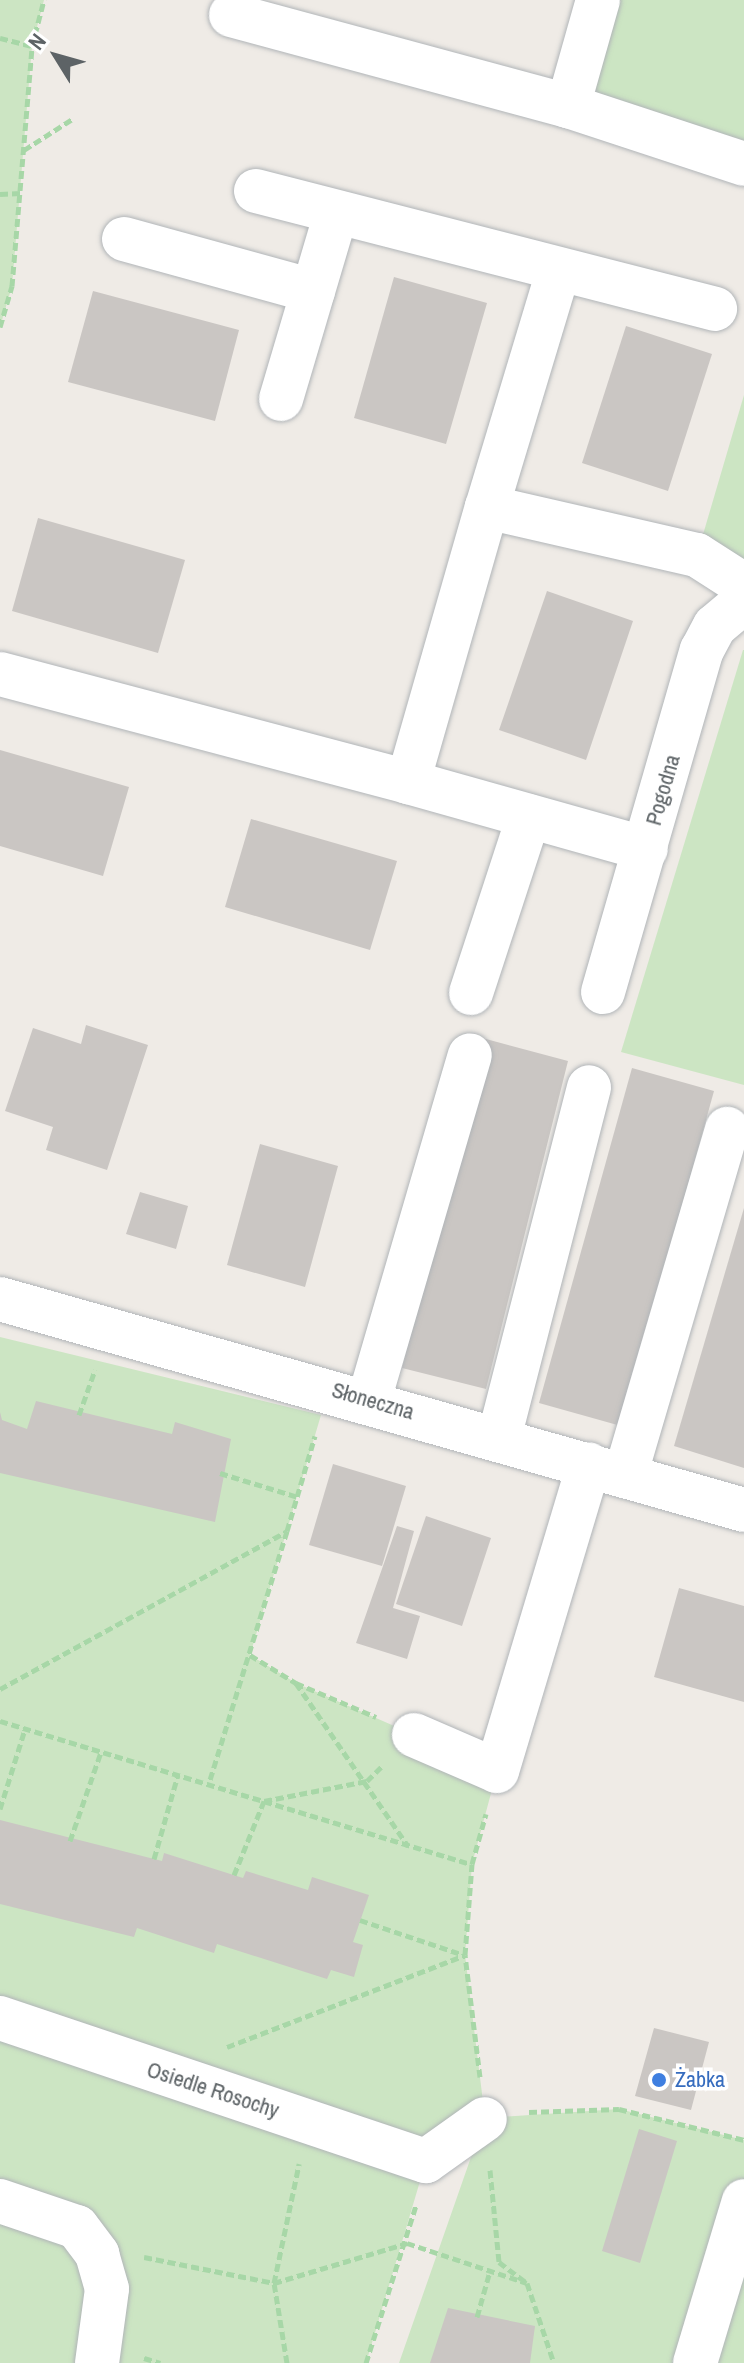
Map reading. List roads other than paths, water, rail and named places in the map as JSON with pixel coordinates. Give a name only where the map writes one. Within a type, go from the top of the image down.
[{"type":"street","points":[[568,106],[598,0]]},
{"type":"street","points":[[231,15],[568,106],[744,164]]},
{"type":"street","points":[[256,191],[558,272],[715,309]]},
{"type":"street","points":[[281,399],[336,213]]},
{"type":"street","points":[[124,239],[313,291]]},
{"type":"street","points":[[408,782],[558,272]]},
{"type":"street","points":[[487,507],[697,555],[744,585]]},
{"type":"street","name":"Pogodna","points":[[603,992],[702,650],[715,626],[744,602]]},
{"type":"street","points":[[0,674],[408,782],[646,849]]},
{"type":"street","points":[[471,993],[529,816]]},
{"type":"street","points":[[369,1400],[470,1055]]},
{"type":"street","points":[[499,1438],[589,1087]]},
{"type":"street","points":[[414,1735],[497,1771],[727,1129]]},
{"type":"street","name":"Słoneczna","points":[[0,1299],[369,1400],[744,1510]]},
{"type":"street","name":"Osiedle Rosochy","points":[[0,2018],[426,2161],[485,2119]]},
{"type":"street","points":[[0,2201],[77,2227],[97,2254],[107,2289],[97,2363]]},
{"type":"street","points":[[695,2363],[744,2201]]},
{"type":"place","name":"Żabka","points":[[659,2080]]}]
